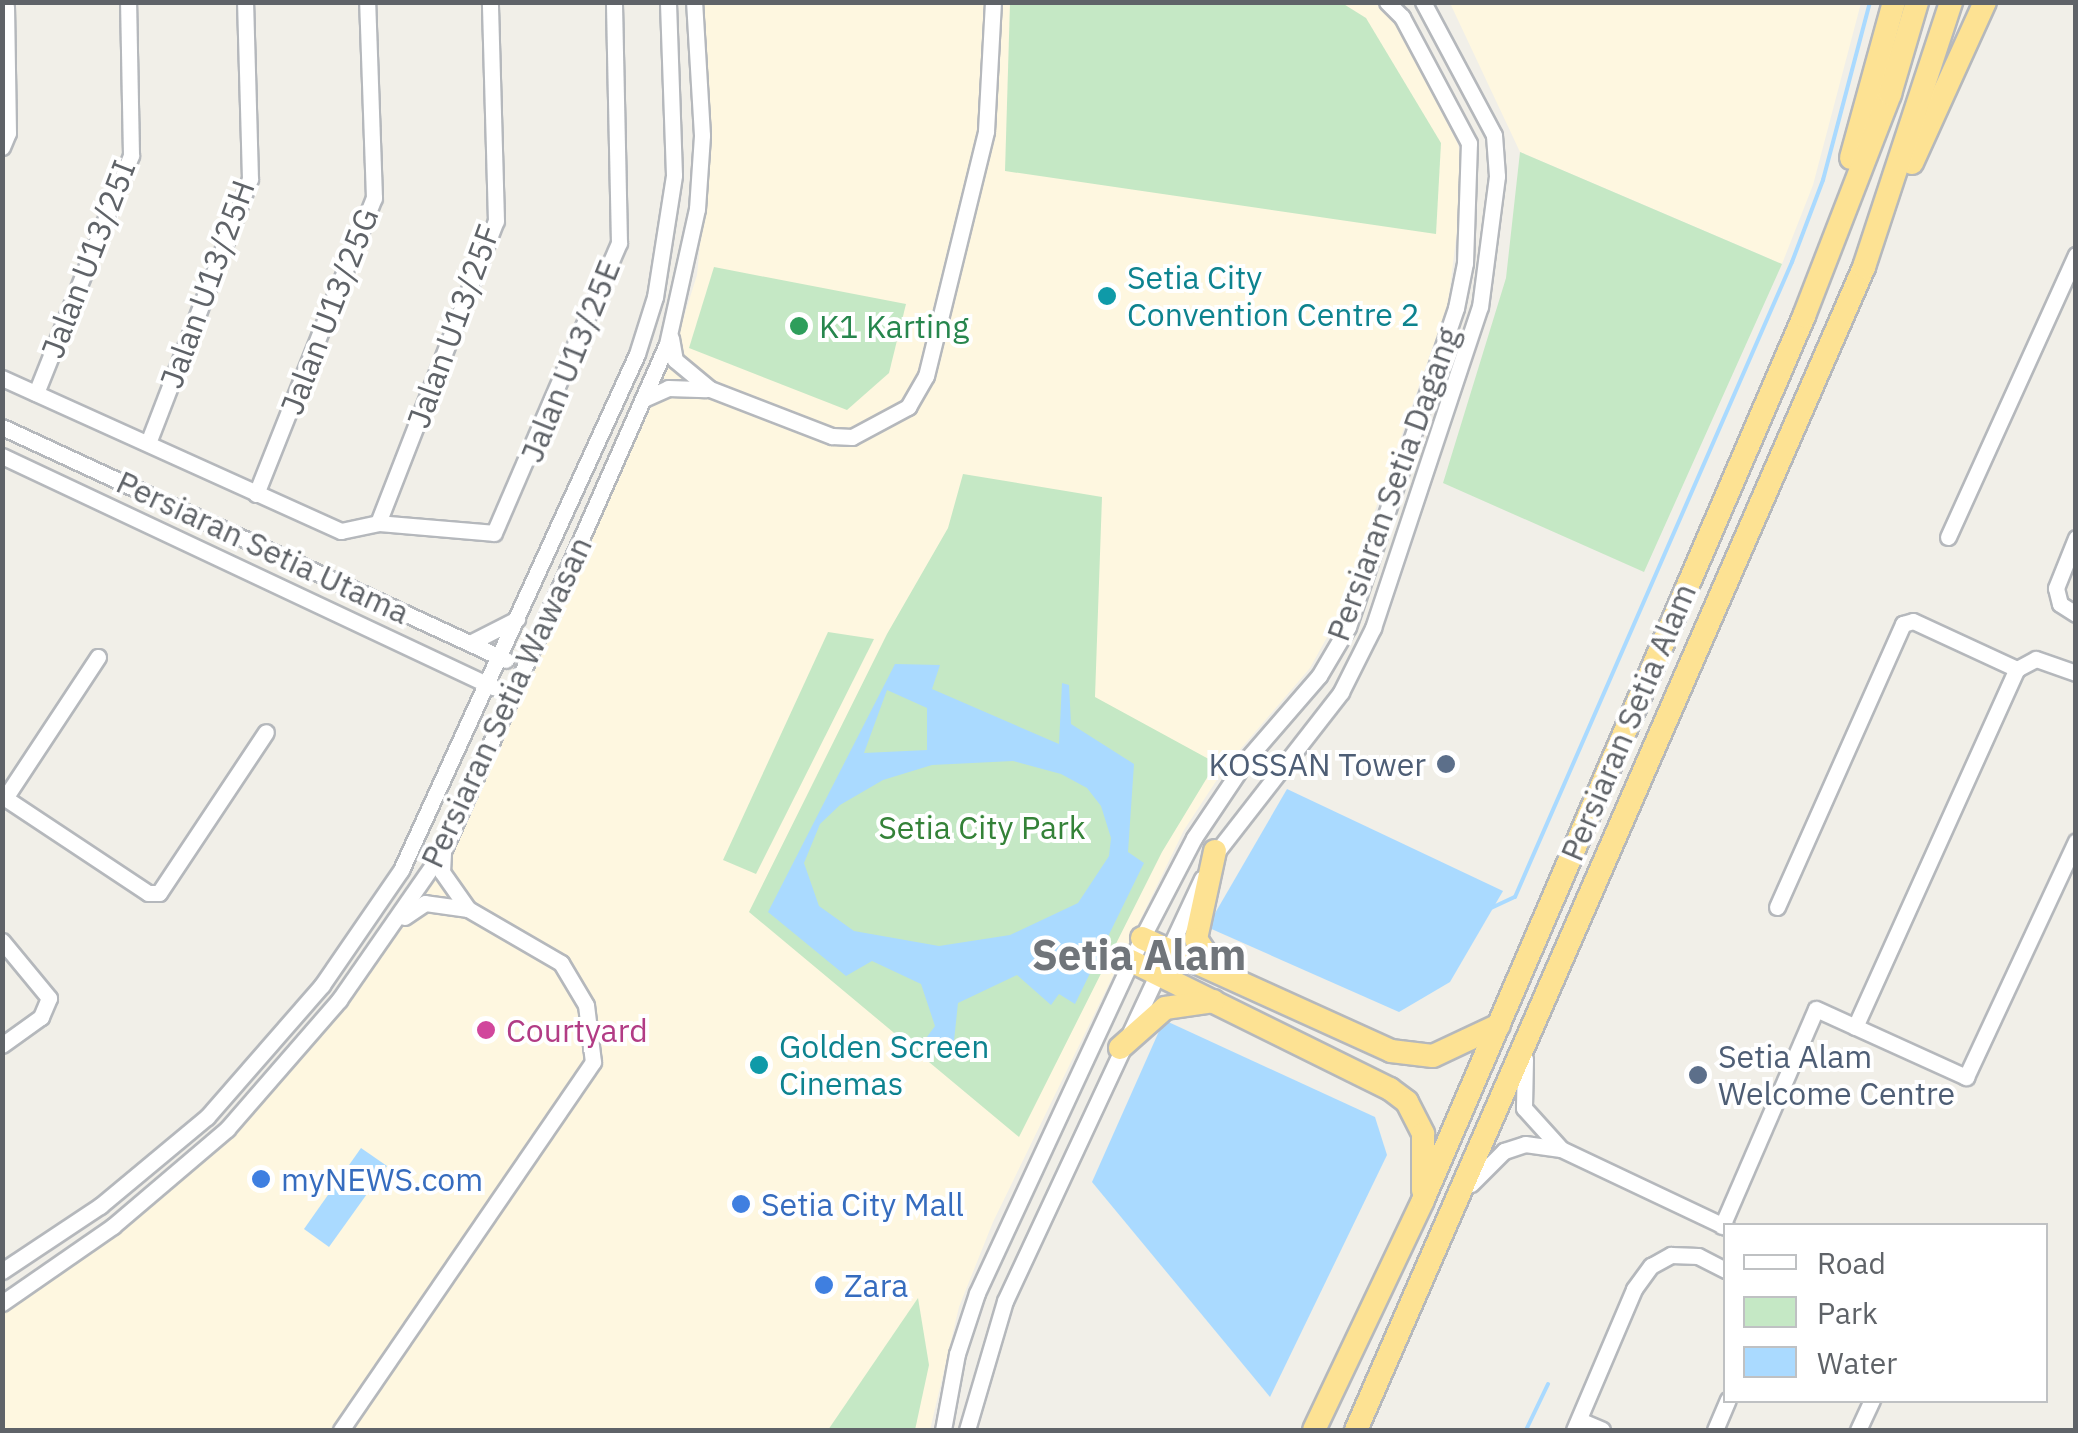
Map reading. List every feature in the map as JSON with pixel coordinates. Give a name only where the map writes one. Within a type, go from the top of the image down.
[{"type":"highway","points":[[1804,316],[1894,2]]},
{"type":"highway","name":"Persiaran Setia Alam","points":[[1314,1430],[1423,1200],[1804,316],[1890,94],[1917,2]]},
{"type":"highway","name":"Persiaran Setia Alam","points":[[1356,1430],[1864,268],[1950,2]]},
{"type":"highway","points":[[1864,268],[1985,2]]},
{"type":"highway","points":[[1215,851],[1196,939],[1222,975]]},
{"type":"highway","points":[[1142,938],[1391,1051],[1433,1056],[1499,1025]]},
{"type":"highway","points":[[1131,961],[1344,1061],[1407,1102],[1423,1134],[1423,1200],[1397,1230],[1303,1430]]},
{"type":"highway","points":[[1120,1048],[1164,1008],[1218,1001]]},
{"type":"street","name":"Jalan U13/25I","points":[[36,393],[131,155],[128,2]]},
{"type":"street","name":"Jalan U13/25H","points":[[148,444],[250,179],[245,2]]},
{"type":"street","name":"Jalan U13/25G","points":[[256,494],[374,198],[367,2]]},
{"type":"street","name":"Jalan U13/25F","points":[[378,523],[496,221],[490,2]]},
{"type":"street","name":"Jalan U13/25E","points":[[378,523],[494,533],[619,244],[614,2]]},
{"type":"street","name":"Persiaran Setia Wawasan","points":[[2,1271],[100,1206],[208,1117],[322,985],[401,870],[637,354],[655,297],[674,176],[668,2]]},
{"type":"street","points":[[670,334],[674,360],[710,389],[832,436],[852,436],[908,407],[918,395],[986,131],[993,2]]},
{"type":"street","name":"Persiaran Setia Dagang","points":[[943,1430],[957,1354],[978,1292],[1142,938],[1205,822],[1247,759],[1319,676],[1348,627],[1456,308],[1471,190],[1468,143],[1402,17],[1387,2]]},
{"type":"street","name":"Persiaran Setia Dagang","points":[[967,1430],[1005,1301],[1215,851],[1341,692],[1373,628],[1480,308],[1498,176],[1494,135],[1426,4]]},
{"type":"street","points":[[2,147],[8,133],[6,7]]},
{"type":"street","name":"Persiaran Setia Wawasan","points":[[2,1302],[113,1226],[227,1129],[275,1079],[396,922],[444,849],[646,398],[670,334],[697,209],[702,135],[695,7]]},
{"type":"street","points":[[1948,538],[2076,255]]},
{"type":"street","points":[[2,378],[341,530],[362,531],[378,523]]},
{"type":"street","points":[[646,398],[668,388],[710,389]]},
{"type":"street","name":"Persiaran Setia Utama","points":[[2,428],[523,668]]},
{"type":"street","name":"Persiaran Setia Utama","points":[[2,456],[511,695]]},
{"type":"street","points":[[2076,538],[2060,572],[2060,604],[2076,614]]},
{"type":"street","points":[[470,643],[518,618]]},
{"type":"street","points":[[1776,907],[1903,624],[1913,621],[2021,665],[2048,661],[2076,673]]},
{"type":"street","points":[[98,658],[4,797],[148,894],[159,893],[266,732]]},
{"type":"street","points":[[1855,1027],[2021,665]]},
{"type":"street","points":[[462,672],[472,718]]},
{"type":"street","points":[[1726,1223],[1816,1009],[1966,1077],[2076,841]]},
{"type":"street","points":[[341,1430],[593,1062],[586,1005],[569,971],[468,909],[442,872],[444,849]]},
{"type":"street","points":[[396,922],[425,903],[468,909]]},
{"type":"street","points":[[2,941],[50,998],[41,1017],[2,1045]]},
{"type":"street","points":[[1530,1030],[1524,1108],[1561,1149]]},
{"type":"street","points":[[1450,1213],[1504,1150],[1525,1144],[1561,1149],[1723,1227]]},
{"type":"street","points":[[1602,1430],[1576,1425],[1650,1266],[1671,1255],[1698,1256],[1723,1268]]},
{"type":"street","points":[[1715,1430],[1727,1403]]},
{"type":"street","points":[[1858,1430],[1871,1403]]},
{"type":"shaded area","points":[[1374,2],[1395,21],[1458,144],[1464,174],[1448,304],[1336,621],[1310,668],[1226,766],[1184,830],[993,1222],[959,1307],[930,1430],[3,1430],[2,1311],[115,1234],[233,1135],[379,959],[449,856],[667,370],[697,275],[711,134],[703,3]]},
{"type":"shaded area","points":[[1450,3],[1861,3],[1813,185],[1782,264],[1520,152]]},
{"type":"green space","points":[[1010,3],[1342,3],[1366,18],[1441,143],[1436,234],[1005,171]]},
{"type":"green space","points":[[1520,152],[1782,264],[1644,572],[1443,483],[1506,278]]},
{"type":"green space","name":"K1 Karting","points":[[714,267],[906,304],[889,373],[847,410],[689,348]]},
{"type":"green space","name":"Setia City Park","points":[[963,474],[1102,497],[1095,697],[1216,763],[1162,852],[1019,1137],[749,912],[887,634],[948,528]]},
{"type":"green space","points":[[828,632],[874,639],[756,874],[723,860]]},
{"type":"green space","points":[[918,1298],[929,1365],[915,1430],[828,1430]]},
{"type":"water","points":[[895,664],[940,665],[932,689],[1059,744],[1062,683],[1069,685],[1071,724],[1134,764],[1128,852],[1144,863],[1075,1004],[1059,994],[1051,1005],[1017,975],[958,1003],[954,1041],[938,1053],[924,1041],[935,1026],[921,984],[872,961],[846,976],[768,912]],"holes":[[[887,690],[927,708],[927,750],[864,753]],[[1013,761],[1061,774],[1087,788],[1101,806],[1111,838],[1109,856],[1078,903],[1010,935],[939,946],[854,931],[819,906],[804,863],[820,824],[840,805],[883,780],[932,765]]]},
{"type":"water","points":[[1287,789],[1503,891],[1450,982],[1399,1012],[1207,927]]},
{"type":"water","points":[[1164,1020],[1375,1117],[1387,1155],[1270,1397],[1092,1182]]},
{"type":"water","points":[[361,1148],[387,1166],[329,1247],[304,1229]]},
{"type":"waterway","points":[[1491,908],[1515,897],[1792,262],[1823,180],[1870,2]]},
{"type":"waterway","points":[[1526,1430],[1548,1384]]},
{"type":"place","name":"Setia City Convention Centre 2","points":[[1107,296]]},
{"type":"place","name":"K1 Karting","points":[[799,326]]},
{"type":"place","name":"KOSSAN Tower","points":[[1446,764]]},
{"type":"place","name":"Courtyard","points":[[486,1030]]},
{"type":"place","name":"Golden Screen Cinemas","points":[[759,1065]]},
{"type":"place","name":"Setia Alam Welcome Centre","points":[[1698,1075]]},
{"type":"place","name":"myNEWS.com","points":[[261,1179]]},
{"type":"place","name":"Setia City Mall","points":[[741,1204]]},
{"type":"place","name":"Zara","points":[[824,1285]]},
{"type":"district","name":"Setia Alam","points":[[1139,955]]}]
